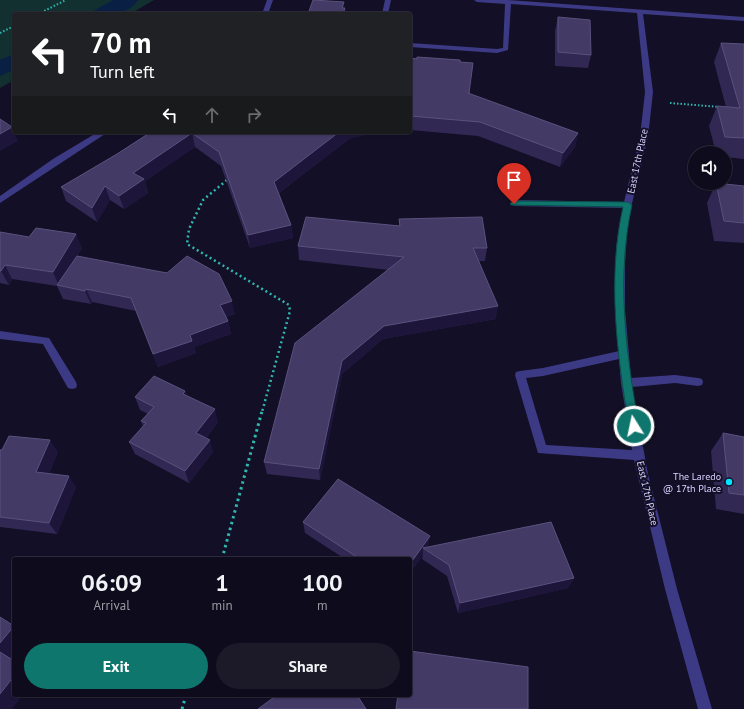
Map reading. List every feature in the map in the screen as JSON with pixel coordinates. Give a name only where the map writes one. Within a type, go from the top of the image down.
[{"type":"street","points":[[266,12],[270,0]]},
{"type":"street","points":[[385,12],[388,0]]},
{"type":"street","points":[[477,0],[744,19]]},
{"type":"street","points":[[412,45],[498,52],[506,48],[508,2]]},
{"type":"street","name":"East 17th Place","points":[[640,12],[649,92],[644,137],[624,220],[620,264],[620,309],[626,383],[639,455],[671,589],[705,709]]},
{"type":"street","points":[[0,200],[56,161],[101,134]]},
{"type":"street","points":[[514,204],[628,205]]},
{"type":"street","points":[[0,335],[46,341],[72,385]]},
{"type":"street","points":[[624,354],[543,372],[520,375],[542,450],[639,455]]},
{"type":"street","points":[[626,383],[675,379],[698,382]]},
{"type":"path","points":[[42,12],[66,0]]},
{"type":"path","points":[[0,32],[12,27]]},
{"type":"path","points":[[670,103],[722,107]]},
{"type":"path","points":[[223,557],[290,311],[289,305],[187,244],[189,229],[202,200],[231,177]]},
{"type":"path","points":[[182,709],[185,697]]},
{"type":"green space","points":[[0,0],[154,0],[133,12],[12,12],[12,81],[0,88]]},
{"type":"building","points":[[313,0],[344,2],[342,8],[345,8],[344,12],[309,12]]},
{"type":"building","points":[[558,17],[590,20],[591,55],[558,52]]},
{"type":"building","points":[[721,43],[744,44],[744,138],[725,137],[717,106],[740,108]]},
{"type":"building","points":[[417,57],[460,60],[460,62],[473,63],[468,93],[578,133],[563,153],[480,122],[412,116],[412,58],[417,59]]},
{"type":"building","points":[[0,119],[12,127],[0,134]]},
{"type":"building","points":[[148,134],[191,134],[133,173],[144,179],[119,196],[105,186],[92,208],[61,187]]},
{"type":"building","points":[[193,134],[336,134],[274,182],[291,225],[248,235],[219,152]]},
{"type":"building","points":[[732,185],[744,186],[744,223],[724,221],[717,190],[732,190]]},
{"type":"building","points":[[306,217],[400,226],[399,219],[482,217],[487,248],[473,248],[498,306],[384,326],[342,361],[319,469],[264,462],[295,343],[404,257],[298,246]]},
{"type":"building","points":[[36,228],[76,234],[53,272],[5,265],[0,271],[0,232],[29,237]]},
{"type":"building","points":[[77,256],[167,273],[187,256],[219,274],[232,301],[220,305],[228,321],[190,335],[192,341],[153,354],[131,298],[57,285]]},
{"type":"building","points":[[154,376],[185,391],[183,394],[215,409],[196,433],[210,440],[185,471],[129,442],[146,423],[141,421],[154,407],[135,397]]},
{"type":"building","points":[[723,433],[744,437],[744,495],[729,493]]},
{"type":"building","points":[[9,436],[50,440],[36,472],[69,476],[49,523],[0,517],[0,450],[2,450]]},
{"type":"building","points":[[338,479],[430,536],[412,561],[412,557],[357,557],[303,522]]},
{"type":"building","points":[[551,522],[574,578],[460,603],[449,565],[423,548]]},
{"type":"building","points":[[0,617],[12,625],[12,628],[0,643]]},
{"type":"building","points":[[412,651],[528,667],[528,709],[396,709],[398,697],[412,697]]},
{"type":"building","points":[[0,652],[12,660],[12,679],[0,694]]},
{"type":"building","points":[[274,697],[358,697],[366,709],[258,709]]},
{"type":"waterway","points":[[106,12],[128,0]]},
{"type":"waterway","points":[[0,69],[12,62]]},
{"type":"place","name":"The Laredo @ 17th Place","points":[[729,482]]},
{"type":"route","points":[[514,204],[628,205],[624,220],[620,264],[620,309],[626,383],[634,426]]}]
